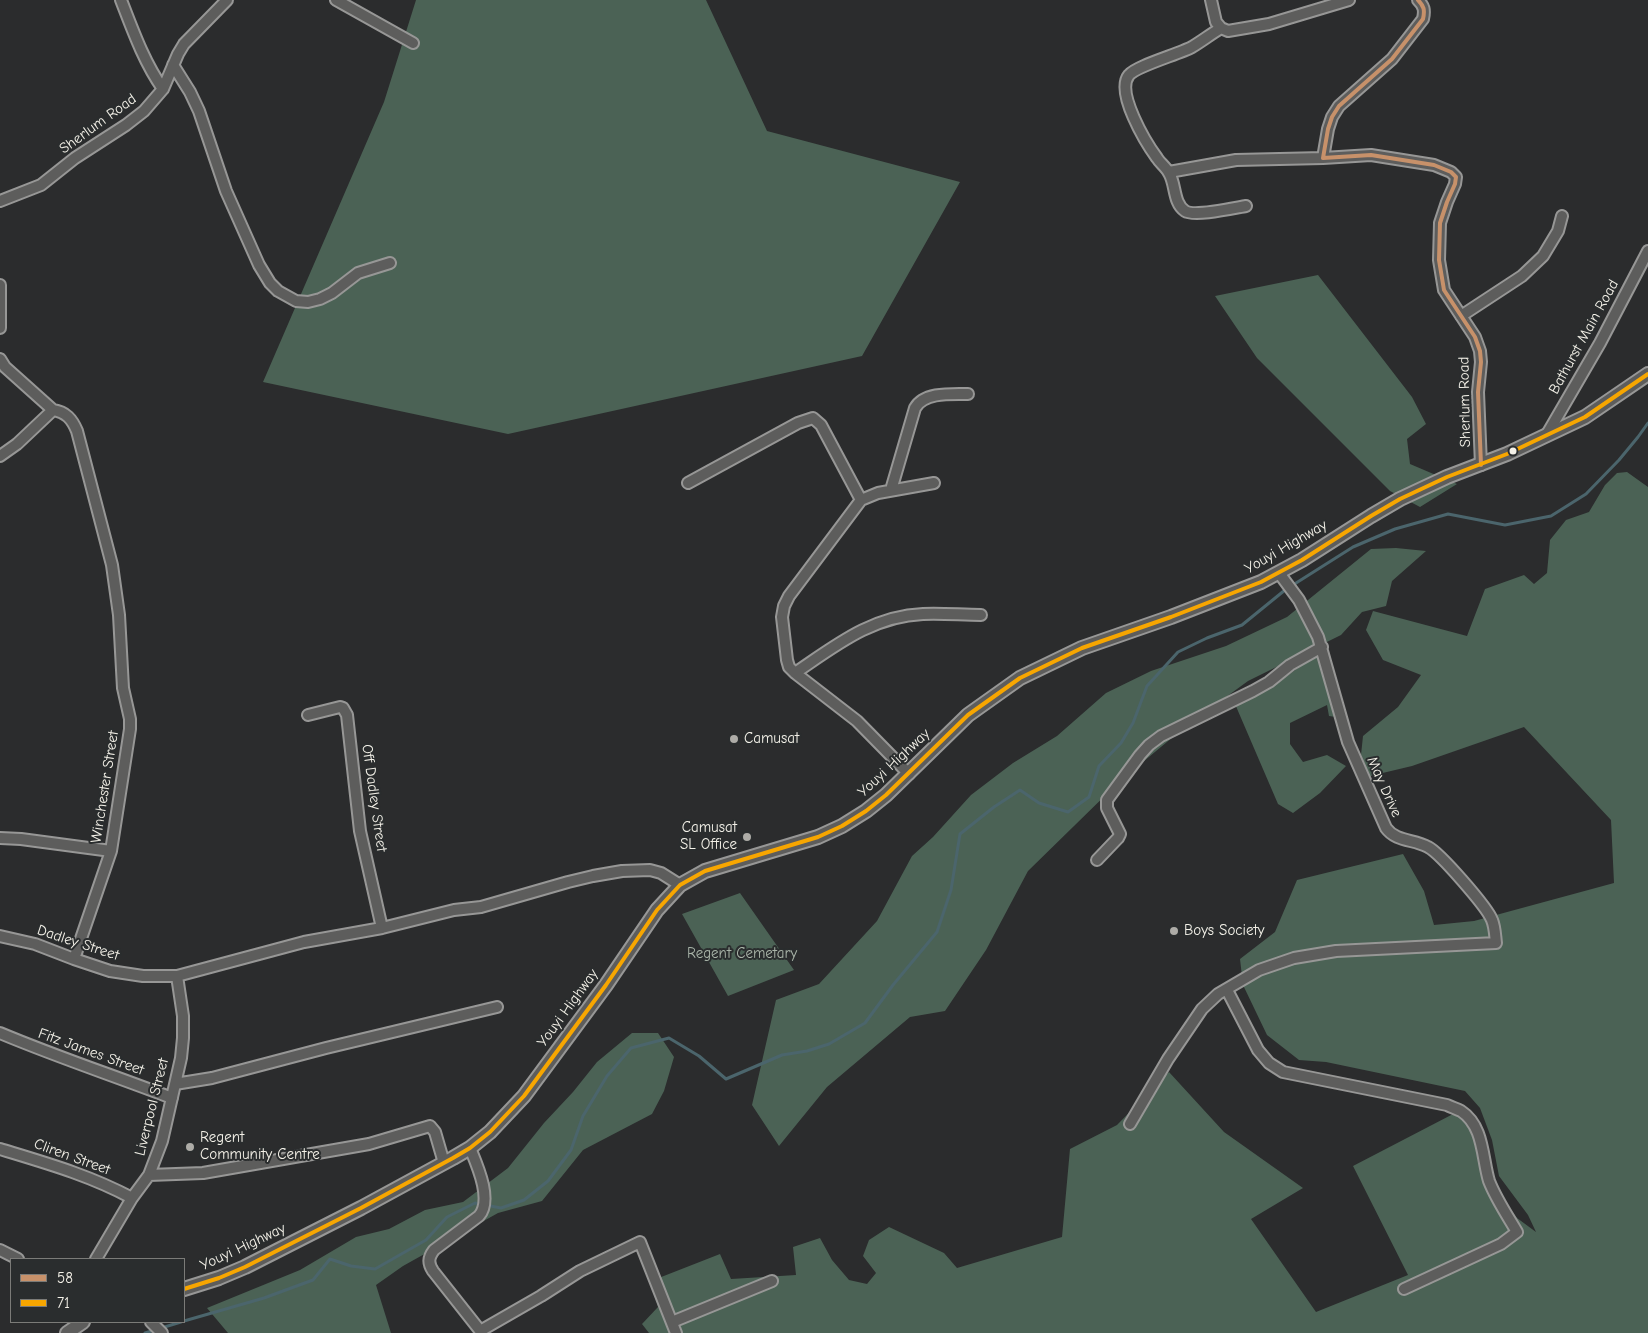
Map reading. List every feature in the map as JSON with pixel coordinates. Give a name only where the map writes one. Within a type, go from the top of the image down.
[{"type":"main road","name":"Youyi Highway","points":[[185,1289],[219,1278],[245,1267],[361,1208],[470,1148],[490,1132],[524,1096],[606,985],[657,910],[680,885],[705,871],[818,837],[842,826],[866,811],[886,795],[968,715],[1020,678],[1082,648],[1242,590],[1283,578],[1400,499],[1447,477],[1481,465],[1585,417],[1648,374]]},
{"type":"main road","points":[[67,1333],[80,1323]]},
{"type":"street","points":[[121,0],[142,52],[153,75],[163,88]]},
{"type":"street","name":"Sherlum Road","points":[[0,201],[41,185],[76,158],[144,111],[163,88],[184,44],[227,0]]},
{"type":"street","points":[[336,0],[413,43]]},
{"type":"street","points":[[1211,0],[1216,22],[1221,28],[1228,31],[1254,27],[1349,0]]},
{"type":"street","points":[[1169,172],[1236,160],[1324,158],[1328,129],[1339,106],[1392,58],[1423,19],[1425,12],[1418,0]]},
{"type":"street","points":[[1221,28],[1192,47],[1139,68],[1129,75],[1125,84],[1133,119],[1157,160],[1169,172],[1178,202],[1185,211],[1194,213],[1246,206]]},
{"type":"street","points":[[173,65],[190,92],[199,111],[226,191],[258,265],[278,291],[296,300],[308,302],[320,299],[332,293],[358,273],[390,263]]},
{"type":"street","name":"Sherlum Road","points":[[1324,158],[1371,154],[1434,165],[1451,172],[1456,178],[1440,223],[1439,260],[1444,290],[1475,337],[1480,351],[1481,362],[1478,392],[1481,465]]},
{"type":"street","points":[[1461,316],[1522,276],[1543,256],[1558,231],[1562,216]]},
{"type":"street","name":"Bathurst Main Road","points":[[1546,436],[1600,343],[1648,251]]},
{"type":"street","points":[[0,285],[0,328]]},
{"type":"street","points":[[0,359],[5,367],[53,410],[17,444],[0,456]]},
{"type":"street","points":[[891,490],[914,408],[918,402],[926,398],[951,394],[968,394]]},
{"type":"street","name":"Winchester Street","points":[[53,410],[60,411],[68,416],[77,430],[112,565],[119,615],[123,688],[130,719],[111,851],[74,959]]},
{"type":"street","points":[[688,483],[798,423],[813,418],[821,425],[861,500]]},
{"type":"street","points":[[909,774],[857,721],[789,667],[782,617],[784,606],[789,596],[861,500],[868,496],[891,490],[934,483]]},
{"type":"street","name":"May Drive","points":[[1226,990],[1259,970],[1280,962],[1311,955],[1368,948],[1496,943],[1494,927],[1489,913],[1450,866],[1428,846],[1398,838],[1390,834],[1386,828],[1348,742],[1318,637],[1299,600],[1283,578]]},
{"type":"street","points":[[795,673],[868,626],[887,620],[923,614],[981,615]]},
{"type":"street","points":[[1097,860],[1120,834],[1107,808],[1107,800],[1140,755],[1149,746],[1161,736],[1183,724],[1269,682],[1290,666],[1322,647]]},
{"type":"street","name":"Off Dadley Street","points":[[308,715],[340,707],[343,708],[347,716],[360,830],[382,928]]},
{"type":"street","points":[[0,838],[22,839],[111,851]]},
{"type":"street","name":"Dadley Street","points":[[0,936],[35,944],[74,959],[125,974],[177,976],[304,942],[382,928],[454,910],[481,907],[568,882],[622,871],[650,870],[661,873],[680,885]]},
{"type":"street","name":"Liverpool Street","points":[[97,1258],[132,1198],[149,1175],[162,1141],[183,1038],[177,976]]},
{"type":"street","points":[[1130,1124],[1168,1060],[1202,1009],[1209,1001],[1226,990],[1258,1050],[1269,1063],[1283,1072],[1447,1105],[1462,1111],[1472,1122],[1480,1139],[1489,1180],[1517,1232],[1501,1244],[1404,1289]]},
{"type":"street","points":[[175,1084],[212,1078],[496,1007]]},
{"type":"street","name":"Fitz James Street","points":[[0,1033],[39,1050],[100,1070],[172,1098]]},
{"type":"street","points":[[149,1175],[213,1171],[369,1144],[430,1126],[435,1132],[444,1163]]},
{"type":"street","points":[[470,1148],[483,1184],[484,1209],[479,1216],[434,1250],[430,1255],[429,1261],[433,1271],[481,1332],[580,1271],[640,1242],[676,1333]]},
{"type":"street","name":"Cliren Street","points":[[0,1149],[73,1171],[132,1198]]},
{"type":"street","points":[[0,1250],[16,1258]]},
{"type":"street","points":[[672,1322],[772,1281]]},
{"type":"street","points":[[152,1323],[162,1333]]},
{"type":"green space","points":[[416,0],[706,0],[767,131],[960,182],[862,356],[508,434],[263,382],[384,102]]},
{"type":"green space","points":[[1318,275],[1412,397],[1426,424],[1407,439],[1410,464],[1457,484],[1420,507],[1390,491],[1257,358],[1215,296]]},
{"type":"green space","points":[[1627,472],[1648,487],[1648,1333],[649,1333],[642,1324],[658,1307],[651,1281],[720,1254],[731,1279],[796,1275],[793,1247],[820,1238],[832,1260],[849,1280],[867,1284],[876,1273],[863,1256],[869,1240],[889,1227],[944,1253],[957,1268],[1062,1237],[1070,1149],[1117,1125],[1169,1072],[1224,1132],[1303,1188],[1251,1219],[1316,1312],[1408,1275],[1353,1166],[1455,1113],[1464,1117],[1475,1133],[1495,1188],[1517,1218],[1536,1232],[1528,1215],[1499,1176],[1492,1140],[1480,1108],[1465,1091],[1326,1062],[1299,1060],[1267,1035],[1243,985],[1240,959],[1275,932],[1297,880],[1403,854],[1424,891],[1434,925],[1474,921],[1614,883],[1611,820],[1524,727],[1412,766],[1370,776],[1361,755],[1363,736],[1398,707],[1421,675],[1383,660],[1366,630],[1373,611],[1467,636],[1485,589],[1524,575],[1534,584],[1547,573],[1550,540],[1566,520],[1589,512],[1605,485],[1617,473]]},
{"type":"green space","points":[[1396,548],[1426,551],[1392,581],[1386,606],[1362,612],[1341,635],[1248,681],[1185,727],[1120,781],[1028,871],[986,950],[945,1011],[910,1017],[827,1087],[779,1146],[752,1105],[776,1000],[819,984],[877,921],[912,856],[933,837],[971,795],[1013,763],[1057,736],[1106,693],[1151,671],[1226,646],[1287,617],[1371,549]]},
{"type":"green space","points":[[1318,653],[1336,717],[1329,716],[1327,705],[1290,723],[1290,744],[1303,762],[1327,755],[1346,766],[1320,793],[1293,813],[1278,804],[1235,704],[1279,682]]},
{"type":"green space","name":"Regent Cemetary","points":[[740,893],[794,970],[728,996],[682,914]]},
{"type":"green space","points":[[632,1033],[658,1033],[674,1057],[664,1091],[652,1114],[583,1150],[542,1201],[498,1213],[403,1266],[376,1285],[391,1333],[228,1333],[207,1308],[300,1270],[356,1237],[389,1229],[425,1210],[463,1202],[508,1168],[597,1062]]},
{"type":"waterway","points":[[185,1321],[264,1298],[313,1280],[330,1259],[351,1266],[375,1269],[426,1240],[447,1217],[475,1203],[501,1208],[524,1200],[548,1181],[571,1150],[583,1116],[607,1076],[631,1048],[669,1038],[699,1056],[726,1079],[782,1055],[807,1051],[829,1044],[865,1023],[893,985],[937,932],[951,890],[960,834],[994,807],[1020,790],[1039,803],[1068,812],[1089,797],[1099,766],[1121,743],[1133,723],[1147,686],[1178,652],[1207,638],[1242,625],[1285,590],[1353,547],[1395,529],[1448,514],[1505,525],[1551,516],[1586,494],[1619,460],[1648,423]]},
{"type":"waterway","points":[[145,1333],[178,1323]]},
{"type":"transit line","name":"58","points":[[1418,0],[1424,8],[1423,19],[1392,59],[1339,106],[1332,117],[1328,129],[1323,158],[1371,155],[1434,165],[1451,172],[1456,177],[1440,223],[1439,260],[1444,290],[1475,337],[1480,351],[1481,362],[1478,392],[1481,465]]},
{"type":"transit line","name":"71","points":[[185,1289],[219,1278],[245,1267],[361,1208],[470,1148],[490,1132],[524,1096],[606,985],[657,910],[680,885],[705,871],[818,837],[842,826],[866,811],[886,795],[968,715],[1020,678],[1082,648],[1171,617],[1261,582],[1302,560],[1400,499],[1447,477],[1507,454],[1585,417],[1648,374]]},
{"type":"place","name":"Camusat","points":[[734,739]]},
{"type":"place","name":"Camusat SL Office","points":[[747,837]]},
{"type":"place","name":"Boys Society","points":[[1174,931]]},
{"type":"place","name":"Regent Community Centre","points":[[190,1147]]}]
